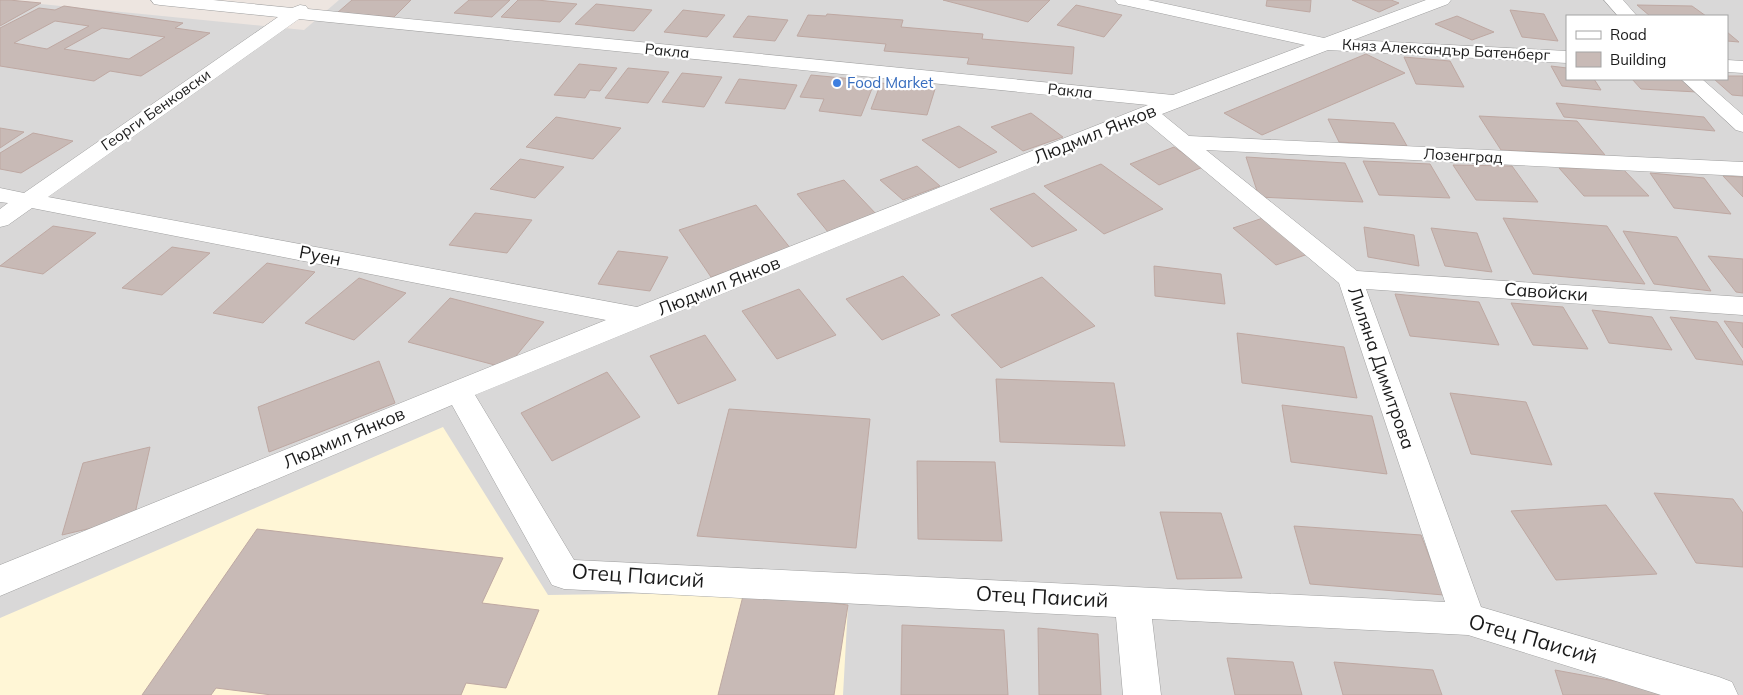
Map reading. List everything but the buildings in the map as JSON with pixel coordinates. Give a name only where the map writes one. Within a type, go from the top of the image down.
[{"type":"street","name":"Ракла","points":[[160,0],[1176,101]]},
{"type":"street","name":"Георги Бенковски","points":[[0,220],[312,0]]},
{"type":"street","points":[[1124,0],[1217,13],[1324,44]]},
{"type":"street","name":"Людмил Янков","points":[[0,581],[458,390],[1176,101],[1442,0]]},
{"type":"street","points":[[1613,0],[1627,15]]},
{"type":"street","name":"Княз Александър Батенберг","points":[[1324,44],[1566,57]]},
{"type":"street","points":[[1728,66],[1743,67]]},
{"type":"street","points":[[1692,80],[1743,126]]},
{"type":"street","name":"Лиляна Димитрова","points":[[1148,113],[1350,278],[1468,619]]},
{"type":"street","name":"Лозенград","points":[[1183,142],[1743,169]]},
{"type":"street","name":"Руен","points":[[0,195],[640,317]]},
{"type":"street","name":"Савойски","points":[[1350,278],[1743,306]]},
{"type":"street","name":"Отец Паисий","points":[[458,390],[564,574],[1468,619],[1719,695]]},
{"type":"street","points":[[1132,601],[1142,695]]},
{"type":"shaded area","points":[[0,0],[304,30],[339,0],[1743,0],[1743,695],[0,695]]},
{"type":"shaded area","points":[[443,427],[548,595],[744,592],[848,605],[843,695],[0,695],[0,618]]},
{"type":"place","name":"Food Market","points":[[837,83]]}]
